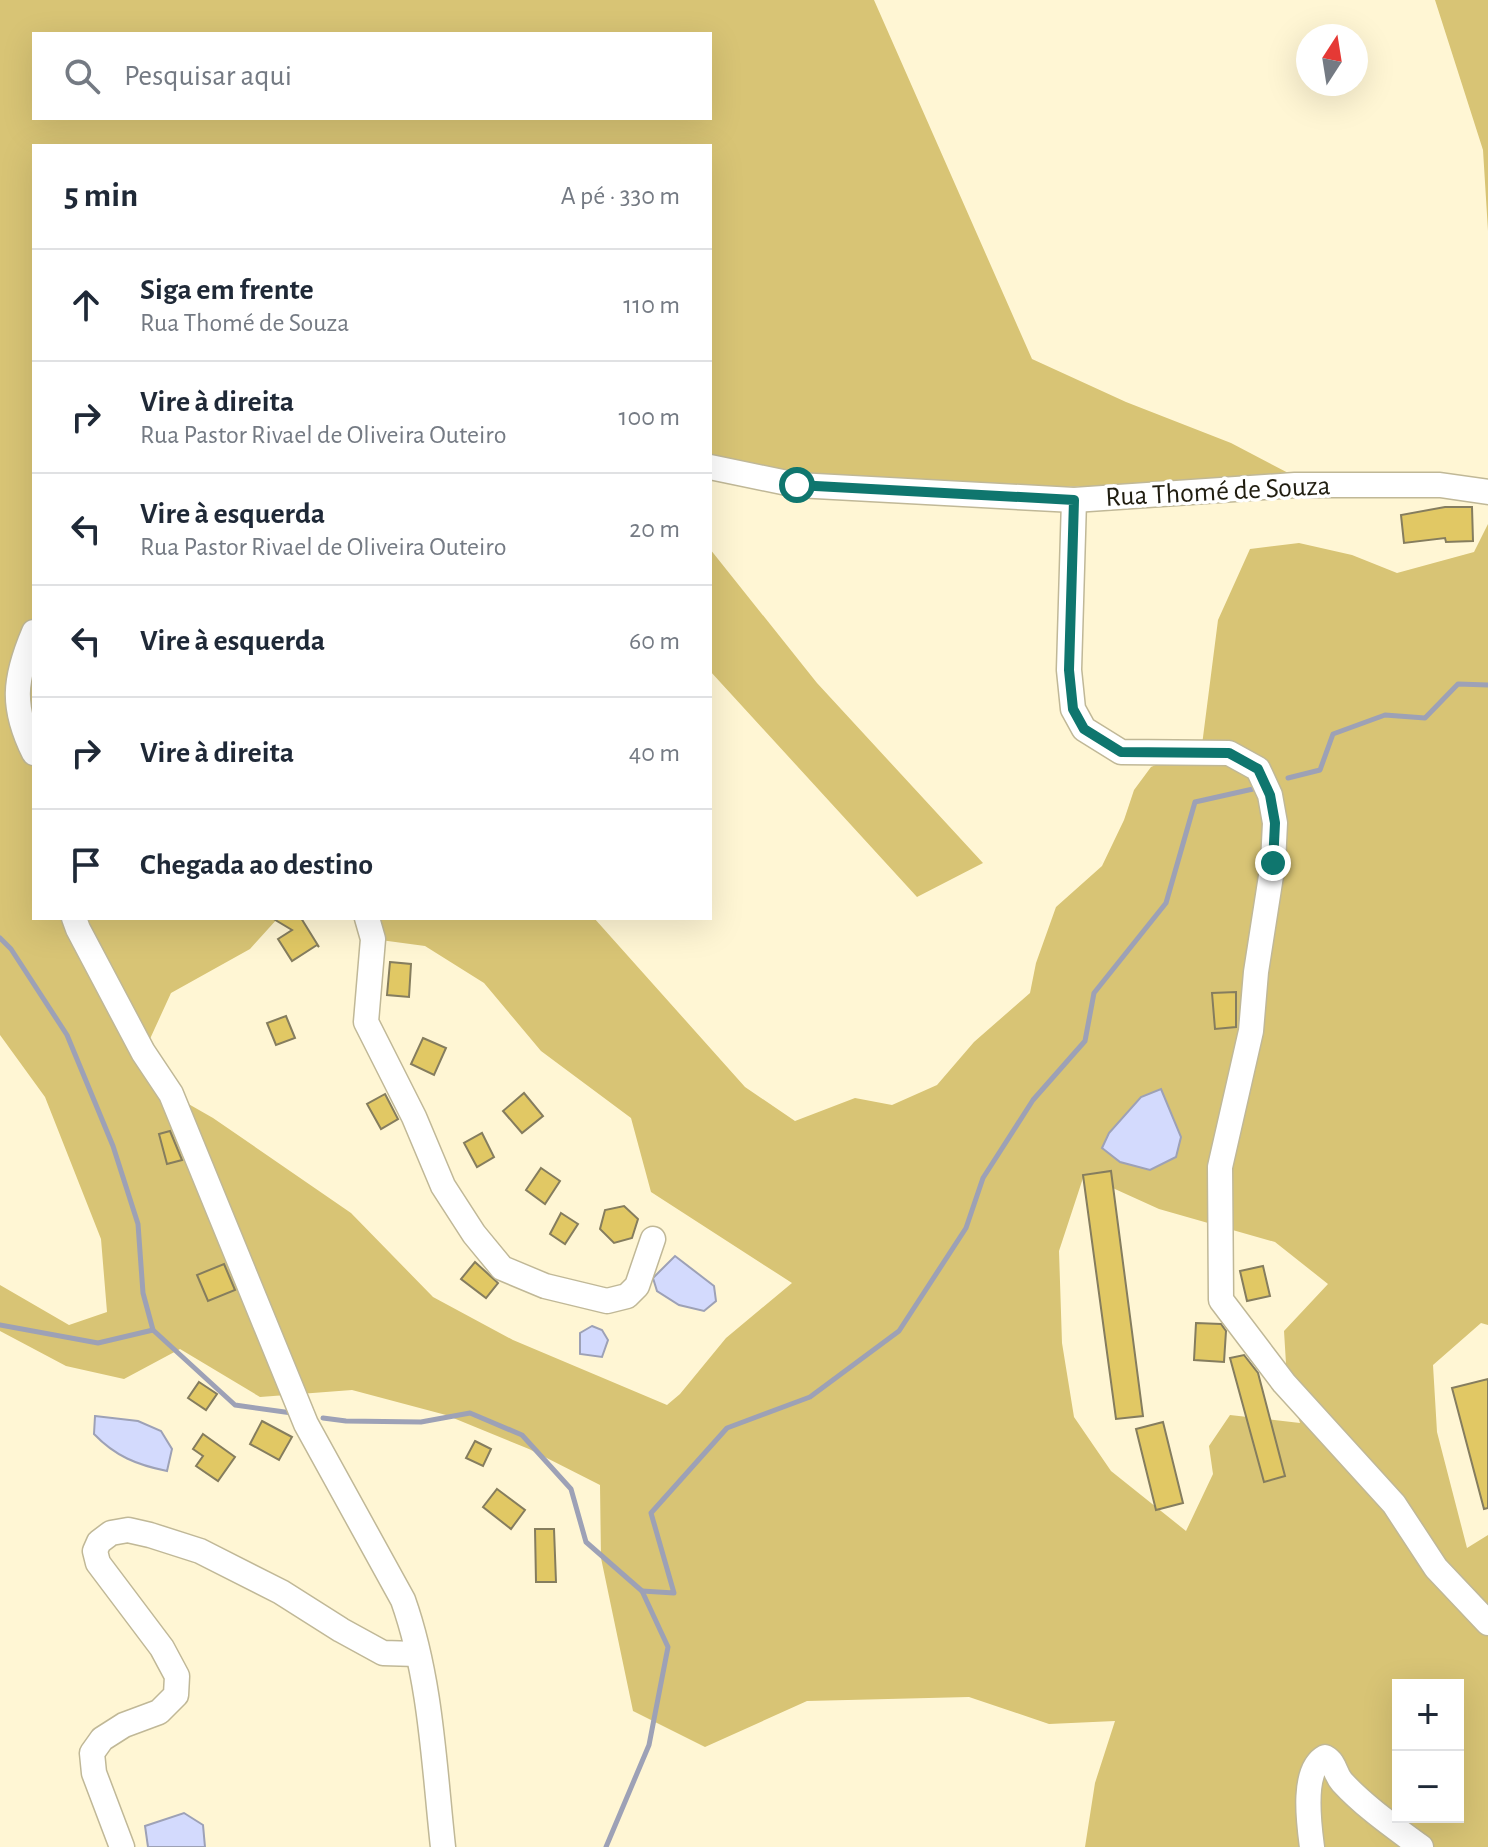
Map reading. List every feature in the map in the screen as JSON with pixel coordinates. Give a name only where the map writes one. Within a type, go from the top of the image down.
[{"type":"street","name":"Rua Thomé de Souza","points":[[712,467],[797,485],[1074,500],[1295,485],[1440,485],[1488,492]]},
{"type":"street","points":[[1074,500],[1069,670],[1073,709],[1084,729],[1121,752],[1229,753],[1258,769],[1270,795],[1275,823],[1273,863],[1256,972],[1251,1031],[1220,1167],[1221,1300],[1284,1383],[1394,1504],[1436,1568],[1488,1623]]},
{"type":"street","points":[[32,636],[17,687],[21,726],[32,749]]},
{"type":"street","points":[[75,920],[143,1052],[171,1094],[306,1424],[403,1600],[413,1628],[428,1702],[443,1847]]},
{"type":"street","points":[[368,920],[373,939],[366,1022],[414,1117],[443,1186],[474,1234],[502,1268],[545,1286],[607,1301],[627,1296],[637,1286],[653,1239]]},
{"type":"street","points":[[122,1847],[94,1773],[92,1753],[102,1739],[124,1725],[159,1712],[176,1695],[177,1676],[162,1648],[98,1563],[95,1551],[99,1542],[111,1533],[128,1530],[200,1551],[281,1592],[383,1653],[417,1654]]},
{"type":"street","points":[[1312,1847],[1307,1816],[1311,1778],[1319,1760],[1325,1757],[1333,1761],[1339,1780],[1421,1847]]},
{"type":"shaded area","points":[[0,0],[874,0],[1032,359],[1126,402],[1231,443],[1294,476],[797,495],[712,473],[712,144],[32,144],[32,920],[276,920],[250,949],[171,993],[144,1052],[171,1094],[213,1118],[351,1213],[433,1297],[513,1340],[667,1405],[680,1394],[726,1338],[792,1283],[651,1192],[631,1118],[541,1051],[484,983],[425,946],[373,939],[368,920],[596,920],[745,1087],[795,1121],[855,1098],[892,1105],[937,1085],[974,1042],[1030,993],[1036,963],[1056,907],[1102,866],[1124,820],[1134,790],[1151,767],[1202,745],[1218,620],[1250,549],[1299,543],[1352,555],[1397,573],[1474,552],[1488,524],[1488,1325],[1481,1323],[1433,1365],[1437,1432],[1467,1548],[1488,1535],[1488,1847],[1085,1847],[1095,1783],[1115,1721],[1049,1724],[969,1697],[807,1701],[705,1747],[633,1711],[601,1558],[600,1485],[529,1449],[446,1415],[352,1390],[260,1397],[180,1349],[124,1379],[66,1366],[0,1331],[0,1285],[69,1325],[107,1312],[101,1239],[45,1097],[0,1035]],"holes":[[[1084,1175],[1159,1209],[1275,1242],[1328,1284],[1284,1331],[1287,1380],[1300,1423],[1230,1415],[1209,1446],[1213,1474],[1186,1531],[1111,1471],[1074,1417],[1062,1343],[1059,1251]]]},
{"type":"shaded area","points":[[1435,0],[1488,0],[1488,231],[1483,150]]},
{"type":"shaded area","points":[[712,552],[817,683],[983,863],[917,897],[712,673]]},
{"type":"water","points":[[1161,1089],[1181,1137],[1176,1157],[1150,1170],[1120,1162],[1102,1148],[1109,1133],[1141,1097]]},
{"type":"water","points":[[675,1256],[714,1286],[716,1301],[704,1311],[679,1305],[657,1291],[653,1278]]},
{"type":"water","points":[[592,1326],[602,1330],[608,1340],[602,1357],[580,1354],[580,1333]]},
{"type":"water","points":[[95,1416],[138,1421],[161,1431],[172,1449],[167,1471],[136,1462],[110,1448],[94,1434]]},
{"type":"water","points":[[184,1813],[203,1825],[205,1847],[148,1847],[145,1826]]},
{"type":"building","points":[[1445,507],[1472,507],[1473,541],[1446,542],[1445,538],[1404,543],[1401,515]]},
{"type":"building","points":[[275,920],[302,920],[319,947],[317,945],[292,961],[278,939],[292,930]]},
{"type":"building","points":[[390,962],[411,964],[409,997],[387,995]]},
{"type":"building","points":[[1236,992],[1236,1027],[1215,1029],[1212,993]]},
{"type":"building","points":[[286,1016],[295,1038],[276,1045],[267,1023]]},
{"type":"building","points":[[423,1038],[446,1048],[434,1075],[411,1064]]},
{"type":"building","points":[[524,1093],[543,1116],[522,1133],[503,1111]]},
{"type":"building","points":[[385,1094],[398,1119],[381,1129],[367,1104]]},
{"type":"building","points":[[170,1131],[182,1160],[167,1164],[159,1134]]},
{"type":"building","points":[[482,1133],[494,1157],[477,1167],[464,1143]]},
{"type":"building","points":[[541,1168],[560,1181],[545,1204],[526,1190]]},
{"type":"building","points":[[1111,1171],[1143,1416],[1116,1419],[1083,1175]]},
{"type":"building","points":[[624,1206],[638,1219],[632,1238],[614,1243],[600,1229],[605,1210]]},
{"type":"building","points":[[561,1213],[578,1224],[565,1244],[550,1234]]},
{"type":"building","points":[[475,1262],[498,1283],[486,1298],[461,1279]]},
{"type":"building","points":[[224,1264],[235,1290],[208,1301],[197,1275]]},
{"type":"building","points":[[1263,1266],[1270,1296],[1247,1301],[1240,1271]]},
{"type":"building","points":[[1196,1323],[1221,1324],[1226,1331],[1224,1362],[1194,1360]]},
{"type":"building","points":[[1244,1355],[1258,1373],[1285,1476],[1264,1482],[1230,1358]]},
{"type":"building","points":[[1488,1379],[1488,1508],[1484,1509],[1452,1388]]},
{"type":"building","points":[[199,1382],[217,1394],[206,1410],[188,1398]]},
{"type":"building","points":[[262,1421],[292,1437],[279,1460],[250,1444]]},
{"type":"building","points":[[1163,1422],[1183,1503],[1156,1510],[1136,1429]]},
{"type":"building","points":[[203,1434],[235,1457],[218,1481],[196,1466],[203,1456],[193,1449]]},
{"type":"building","points":[[475,1441],[491,1449],[483,1466],[466,1458]]},
{"type":"building","points":[[497,1489],[525,1510],[511,1529],[483,1507]]},
{"type":"building","points":[[535,1529],[554,1529],[556,1582],[536,1582]]},
{"type":"waterway","points":[[1288,778],[1320,770],[1333,734],[1385,715],[1425,718],[1458,684],[1488,685]]},
{"type":"waterway","points":[[642,1591],[674,1593],[651,1513],[727,1428],[810,1397],[899,1331],[966,1228],[983,1178],[1033,1100],[1085,1041],[1094,993],[1166,903],[1195,802],[1253,789]]},
{"type":"waterway","points":[[0,938],[11,949],[67,1035],[113,1146],[138,1224],[143,1293],[153,1330],[235,1405],[292,1413]]},
{"type":"waterway","points":[[0,1325],[98,1343],[153,1330]]},
{"type":"waterway","points":[[323,1418],[421,1422],[470,1413],[522,1435],[571,1489],[586,1542],[642,1591],[668,1647],[649,1745],[606,1847]]},
{"type":"route","points":[[797,485],[1074,500],[1069,670],[1073,709],[1084,729],[1121,752],[1229,753],[1258,769],[1270,795],[1275,823],[1273,863]]}]
